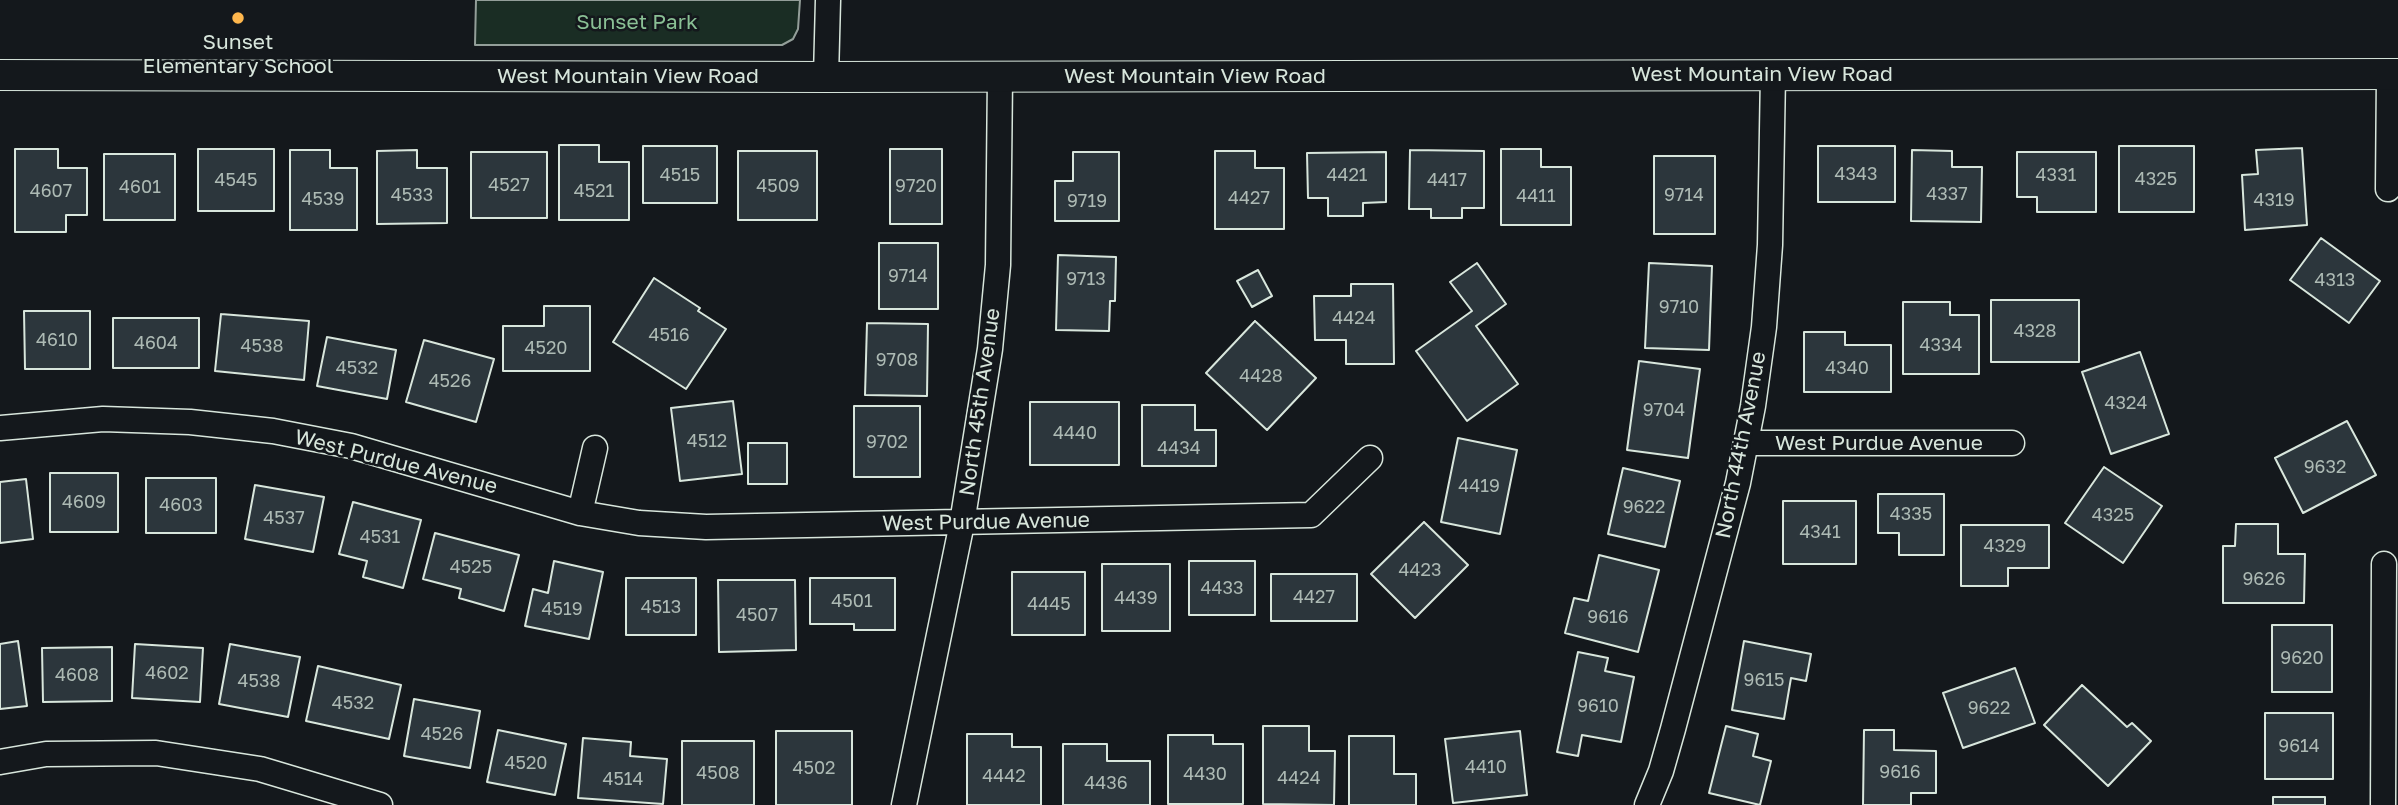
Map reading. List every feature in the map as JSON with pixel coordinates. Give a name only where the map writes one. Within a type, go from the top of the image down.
[{"type":"street","points":[[826,77],[828,0]]},
{"type":"street","name":"North 44th Avenue","points":[[1647,805],[1661,771],[1673,729],[1738,483],[1746,443],[1764,327],[1768,273],[1773,74]]},
{"type":"street","name":"West Mountain View Road","points":[[0,75],[826,77],[2394,74],[2388,189]]},
{"type":"street","name":"North 45th Avenue","points":[[904,805],[962,523],[990,349],[996,292],[1000,76]]},
{"type":"street","name":"West Purdue Avenue","points":[[0,428],[103,419],[190,422],[273,431],[364,450],[580,513],[639,523],[706,527],[1311,515],[1370,458]]},
{"type":"street","name":"West Purdue Avenue","points":[[1746,443],[2012,443]]},
{"type":"street","points":[[580,513],[595,448]]},
{"type":"street","points":[[2382,805],[2384,564]]},
{"type":"street","points":[[0,762],[46,754],[156,753],[260,769],[380,805]]},
{"type":"green space","name":"Sunset Park","points":[[476,0],[800,0],[798,29],[793,39],[782,45],[475,45]]},
{"type":"building","points":[[559,145],[599,145],[599,162],[629,162],[629,220],[559,220]]},
{"type":"building","points":[[643,146],[717,146],[717,203],[643,203]]},
{"type":"building","points":[[1818,146],[1895,146],[1895,202],[1818,202]]},
{"type":"building","points":[[2119,146],[2194,146],[2194,212],[2119,212]]},
{"type":"building","points":[[2302,148],[2307,225],[2245,230],[2242,175],[2258,174],[2256,150]]},
{"type":"building","points":[[15,149],[58,149],[58,168],[87,168],[87,215],[66,215],[66,232],[15,232]]},
{"type":"building","points":[[198,149],[274,149],[274,211],[198,211]]},
{"type":"building","points":[[890,149],[942,149],[942,224],[890,224]]},
{"type":"building","points":[[1501,149],[1541,149],[1541,167],[1571,167],[1571,225],[1501,225]]},
{"type":"building","points":[[290,150],[330,150],[330,168],[357,168],[357,230],[290,230]]},
{"type":"building","points":[[417,150],[417,168],[447,168],[447,223],[377,224],[377,151]]},
{"type":"building","points":[[1410,150],[1484,151],[1484,208],[1462,208],[1462,218],[1431,218],[1431,209],[1409,209]]},
{"type":"building","points":[[1912,150],[1952,151],[1952,167],[1982,167],[1981,222],[1911,221]]},
{"type":"building","points":[[738,151],[817,151],[817,220],[738,220]]},
{"type":"building","points":[[1215,151],[1255,151],[1255,168],[1284,168],[1284,229],[1215,229]]},
{"type":"building","points":[[471,152],[547,152],[547,218],[471,218]]},
{"type":"building","points":[[1073,152],[1119,152],[1119,221],[1055,221],[1055,181],[1073,181]]},
{"type":"building","points":[[1386,152],[1386,202],[1363,203],[1363,216],[1328,216],[1328,198],[1308,198],[1307,153]]},
{"type":"building","points":[[2017,152],[2096,152],[2096,212],[2037,212],[2037,197],[2017,197]]},
{"type":"building","points":[[104,154],[175,154],[175,220],[104,220]]},
{"type":"building","points":[[1654,156],[1715,156],[1715,234],[1654,234]]},
{"type":"building","points":[[2321,238],[2380,281],[2349,323],[2290,280]]},
{"type":"building","points":[[879,243],[938,243],[938,309],[879,309]]},
{"type":"building","points":[[1058,255],[1116,257],[1115,301],[1110,301],[1109,331],[1056,330]]},
{"type":"building","points":[[1477,263],[1506,304],[1476,326],[1518,384],[1467,421],[1416,351],[1472,311],[1450,282]]},
{"type":"building","points":[[1649,263],[1712,266],[1709,350],[1645,348]]},
{"type":"building","points":[[1258,270],[1272,296],[1252,307],[1237,281]]},
{"type":"building","points":[[654,278],[700,308],[698,311],[726,329],[686,389],[613,342]]},
{"type":"building","points":[[1351,284],[1393,284],[1394,364],[1346,364],[1346,340],[1315,340],[1314,296],[1351,296]]},
{"type":"building","points":[[1991,300],[2079,300],[2079,362],[1991,362]]},
{"type":"building","points":[[1903,302],[1950,302],[1950,315],[1979,315],[1979,374],[1903,374]]},
{"type":"building","points":[[544,306],[590,306],[590,371],[503,371],[503,326],[544,326]]},
{"type":"building","points":[[24,311],[90,311],[90,369],[25,369]]},
{"type":"building","points":[[221,314],[309,321],[304,380],[215,371]]},
{"type":"building","points":[[113,318],[199,318],[199,368],[113,368]]},
{"type":"building","points":[[1255,321],[1316,378],[1267,430],[1206,373]]},
{"type":"building","points":[[867,323],[928,324],[927,396],[865,395]]},
{"type":"building","points":[[1804,332],[1845,332],[1845,345],[1891,345],[1891,392],[1804,392]]},
{"type":"building","points":[[327,337],[396,350],[387,399],[317,386]]},
{"type":"building","points":[[424,340],[494,359],[476,422],[406,402]]},
{"type":"building","points":[[2140,352],[2169,434],[2111,454],[2082,372]]},
{"type":"building","points":[[1639,361],[1700,369],[1688,458],[1627,450]]},
{"type":"building","points":[[733,401],[742,474],[680,481],[671,408]]},
{"type":"building","points":[[1030,402],[1119,402],[1119,465],[1030,465]]},
{"type":"building","points":[[1142,405],[1195,405],[1195,430],[1216,430],[1216,466],[1142,466]]},
{"type":"building","points":[[854,406],[920,406],[920,477],[854,477]]},
{"type":"building","points":[[2347,421],[2376,475],[2303,513],[2275,458]]},
{"type":"building","points":[[1458,438],[1517,450],[1500,534],[1441,522]]},
{"type":"building","points":[[748,443],[787,443],[787,484],[748,484]]},
{"type":"building","points":[[2104,467],[2162,506],[2123,563],[2065,523]]},
{"type":"building","points":[[1623,468],[1680,481],[1665,547],[1608,534]]},
{"type":"building","points":[[50,473],[118,473],[118,532],[50,532]]},
{"type":"building","points":[[146,478],[216,478],[216,533],[146,533]]},
{"type":"building","points":[[26,479],[33,539],[0,543],[0,482]]},
{"type":"building","points":[[255,485],[324,497],[313,552],[245,539]]},
{"type":"building","points":[[1878,494],[1944,494],[1944,555],[1899,555],[1899,533],[1878,533]]},
{"type":"building","points":[[1783,501],[1856,501],[1856,564],[1783,564]]},
{"type":"building","points":[[353,502],[421,520],[403,588],[363,577],[367,561],[339,554]]},
{"type":"building","points":[[1424,522],[1468,565],[1415,618],[1371,574]]},
{"type":"building","points":[[2236,524],[2278,524],[2278,554],[2305,554],[2304,603],[2223,603],[2223,546],[2235,546]]},
{"type":"building","points":[[1961,525],[2049,525],[2049,568],[2008,568],[2008,586],[1961,586]]},
{"type":"building","points":[[435,533],[519,555],[504,611],[459,598],[461,589],[423,579]]},
{"type":"building","points":[[1599,555],[1659,570],[1638,652],[1565,633],[1574,598],[1588,601]]},
{"type":"building","points":[[554,561],[603,572],[589,639],[525,626],[533,589],[548,593]]},
{"type":"building","points":[[1189,561],[1255,561],[1255,615],[1189,615]]},
{"type":"building","points":[[1102,564],[1170,564],[1170,631],[1102,631]]},
{"type":"building","points":[[1012,572],[1085,572],[1085,635],[1012,635]]},
{"type":"building","points":[[1271,574],[1357,574],[1357,621],[1271,621]]},
{"type":"building","points":[[626,578],[696,578],[696,635],[626,635]]},
{"type":"building","points":[[810,578],[895,578],[895,630],[854,630],[854,624],[810,624]]},
{"type":"building","points":[[718,580],[795,580],[796,650],[719,652]]},
{"type":"building","points":[[2272,625],[2332,625],[2332,692],[2272,692]]},
{"type":"building","points":[[18,641],[27,706],[0,709],[0,644]]},
{"type":"building","points":[[1744,641],[1811,654],[1806,681],[1791,678],[1784,719],[1732,710]]},
{"type":"building","points":[[135,644],[203,648],[200,702],[132,698]]},
{"type":"building","points":[[230,644],[300,657],[288,717],[219,704]]},
{"type":"building","points":[[112,647],[112,701],[43,702],[42,648]]},
{"type":"building","points":[[1578,652],[1608,658],[1605,671],[1634,677],[1621,742],[1582,735],[1578,756],[1557,752]]},
{"type":"building","points":[[318,666],[401,685],[389,739],[306,721]]},
{"type":"building","points":[[2015,668],[2035,723],[1963,748],[1943,693]]},
{"type":"building","points":[[2082,685],[2127,727],[2132,723],[2151,741],[2108,786],[2044,725]]},
{"type":"building","points":[[414,699],[480,711],[470,768],[404,756]]},
{"type":"building","points":[[2265,713],[2333,713],[2333,779],[2265,779]]},
{"type":"building","points":[[1263,726],[1309,726],[1309,751],[1335,751],[1334,805],[1263,804]]},
{"type":"building","points":[[1726,726],[1758,734],[1753,756],[1771,761],[1760,805],[1709,793]]},
{"type":"building","points":[[498,730],[566,744],[555,795],[487,782]]},
{"type":"building","points":[[1864,730],[1894,730],[1894,750],[1936,751],[1936,793],[1911,793],[1911,805],[1863,805]]},
{"type":"building","points":[[776,731],[852,731],[852,805],[776,805]]},
{"type":"building","points":[[1520,731],[1527,795],[1453,803],[1445,739]]},
{"type":"building","points":[[967,734],[1012,734],[1012,747],[1041,747],[1041,805],[967,805]]},
{"type":"building","points":[[1168,735],[1213,735],[1213,744],[1243,744],[1243,804],[1168,804]]},
{"type":"building","points":[[1349,736],[1394,736],[1394,774],[1416,774],[1416,805],[1349,805]]},
{"type":"building","points":[[583,738],[631,742],[630,756],[667,759],[663,804],[578,798]]},
{"type":"building","points":[[682,741],[754,741],[754,805],[682,805]]},
{"type":"building","points":[[1063,744],[1107,744],[1107,761],[1150,761],[1150,805],[1063,805]]},
{"type":"building","points":[[2273,797],[2325,797],[2325,805],[2273,805]]},
{"type":"place","name":"Sunset Elementary School","points":[[238,18]]}]
